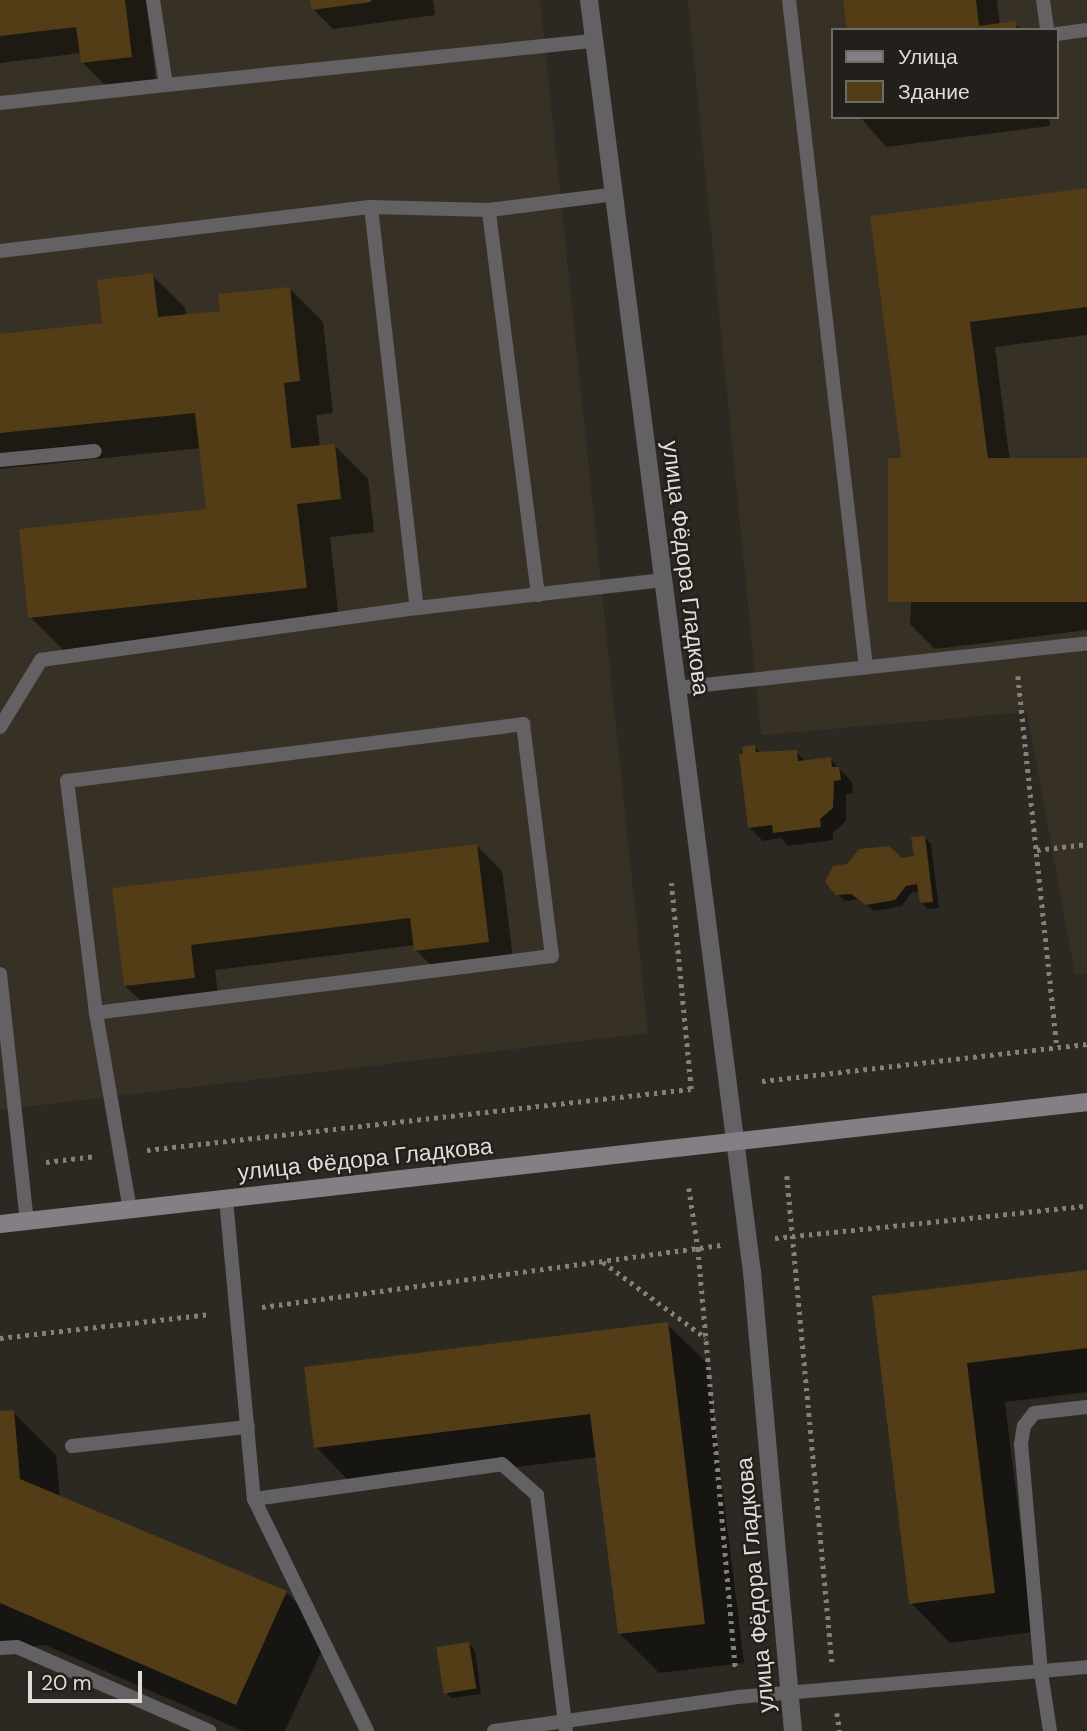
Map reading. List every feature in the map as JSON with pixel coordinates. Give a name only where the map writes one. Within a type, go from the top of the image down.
[{"type":"street","name":"улица Фёдора Гладкова","points":[[589,0],[748,1241],[793,1731]]},
{"type":"street","name":"улица Фёдора Гладкова","points":[[0,1224],[1087,1102]]},
{"type":"lane","points":[[153,0],[166,85]]},
{"type":"lane","points":[[789,0],[866,668]]},
{"type":"lane","points":[[1042,0],[1047,28]]},
{"type":"lane","points":[[1059,34],[1087,30]]},
{"type":"lane","points":[[0,103],[594,41]]},
{"type":"lane","points":[[0,251],[371,207],[488,210],[615,194]]},
{"type":"lane","points":[[371,207],[417,608]]},
{"type":"lane","points":[[488,210],[538,595]]},
{"type":"lane","points":[[0,460],[95,451]]},
{"type":"lane","points":[[0,727],[41,660],[417,608],[663,580]]},
{"type":"lane","points":[[676,688],[1087,643]]},
{"type":"lane","points":[[96,1013],[552,956],[523,724],[67,781],[96,1013],[130,1210]]},
{"type":"lane","points":[[0,974],[27,1221]]},
{"type":"lane","points":[[226,1199],[254,1499],[367,1731]]},
{"type":"lane","points":[[1050,1731],[1041,1672],[1022,1435],[1024,1426],[1034,1413],[1087,1407]]},
{"type":"lane","points":[[72,1446],[248,1427]]},
{"type":"lane","points":[[254,1499],[502,1464],[537,1495],[566,1726]]},
{"type":"lane","points":[[0,1648],[17,1647],[209,1731]]},
{"type":"lane","points":[[494,1731],[566,1726],[738,1697],[1087,1667]]},
{"type":"path","points":[[1016,651],[1057,1047]]},
{"type":"path","points":[[1037,850],[1087,844]]},
{"type":"path","points":[[762,1082],[1087,1044]]},
{"type":"path","points":[[22,1165],[691,1089]]},
{"type":"path","points":[[787,1176],[795,1236],[840,1731]]},
{"type":"path","points":[[689,1188],[698,1248],[738,1697]]},
{"type":"path","points":[[0,1338],[238,1310],[748,1241],[1087,1206]]},
{"type":"path","points":[[602,1261],[706,1339]]},
{"type":"shaded area","points":[[0,0],[540,0],[648,1033],[0,1110]]},
{"type":"shaded area","points":[[688,0],[1087,0],[1087,973],[1075,975],[1027,712],[761,735]]},
{"type":"building","points":[[0,0],[125,0],[132,57],[81,63],[76,27],[0,36]]},
{"type":"building","points":[[310,0],[371,0],[371,2],[312,10]]},
{"type":"building","points":[[843,0],[976,0],[979,26],[1016,21],[1017,28],[847,28]]},
{"type":"building","points":[[1087,188],[1087,307],[970,322],[988,459],[903,470],[870,216]]},
{"type":"building","points":[[153,273],[158,317],[220,311],[218,294],[290,287],[300,381],[284,383],[291,448],[335,444],[341,499],[297,504],[307,588],[28,618],[19,529],[206,509],[195,413],[0,433],[0,334],[102,323],[97,280]]},
{"type":"building","points":[[888,458],[1087,458],[1087,602],[888,602]]},
{"type":"building","points":[[755,745],[756,752],[797,750],[798,761],[831,757],[832,767],[839,767],[841,780],[834,781],[833,808],[820,819],[821,827],[773,833],[772,825],[748,828],[739,754],[743,754],[742,747]]},
{"type":"building","points":[[925,836],[933,902],[920,903],[917,884],[906,886],[895,900],[866,905],[851,894],[836,895],[825,882],[833,866],[847,864],[859,849],[889,846],[902,858],[914,856],[911,837]]},
{"type":"building","points":[[477,844],[489,942],[414,951],[410,918],[191,945],[195,978],[124,986],[112,888]]},
{"type":"building","points":[[1087,1270],[1087,1348],[967,1363],[995,1593],[909,1604],[872,1296]]},
{"type":"building","points":[[668,1322],[705,1624],[618,1634],[590,1414],[314,1448],[304,1367]]},
{"type":"building","points":[[14,1410],[20,1479],[287,1591],[236,1705],[0,1603],[0,1411]]},
{"type":"building","points":[[469,1642],[476,1688],[444,1694],[436,1647]]}]
